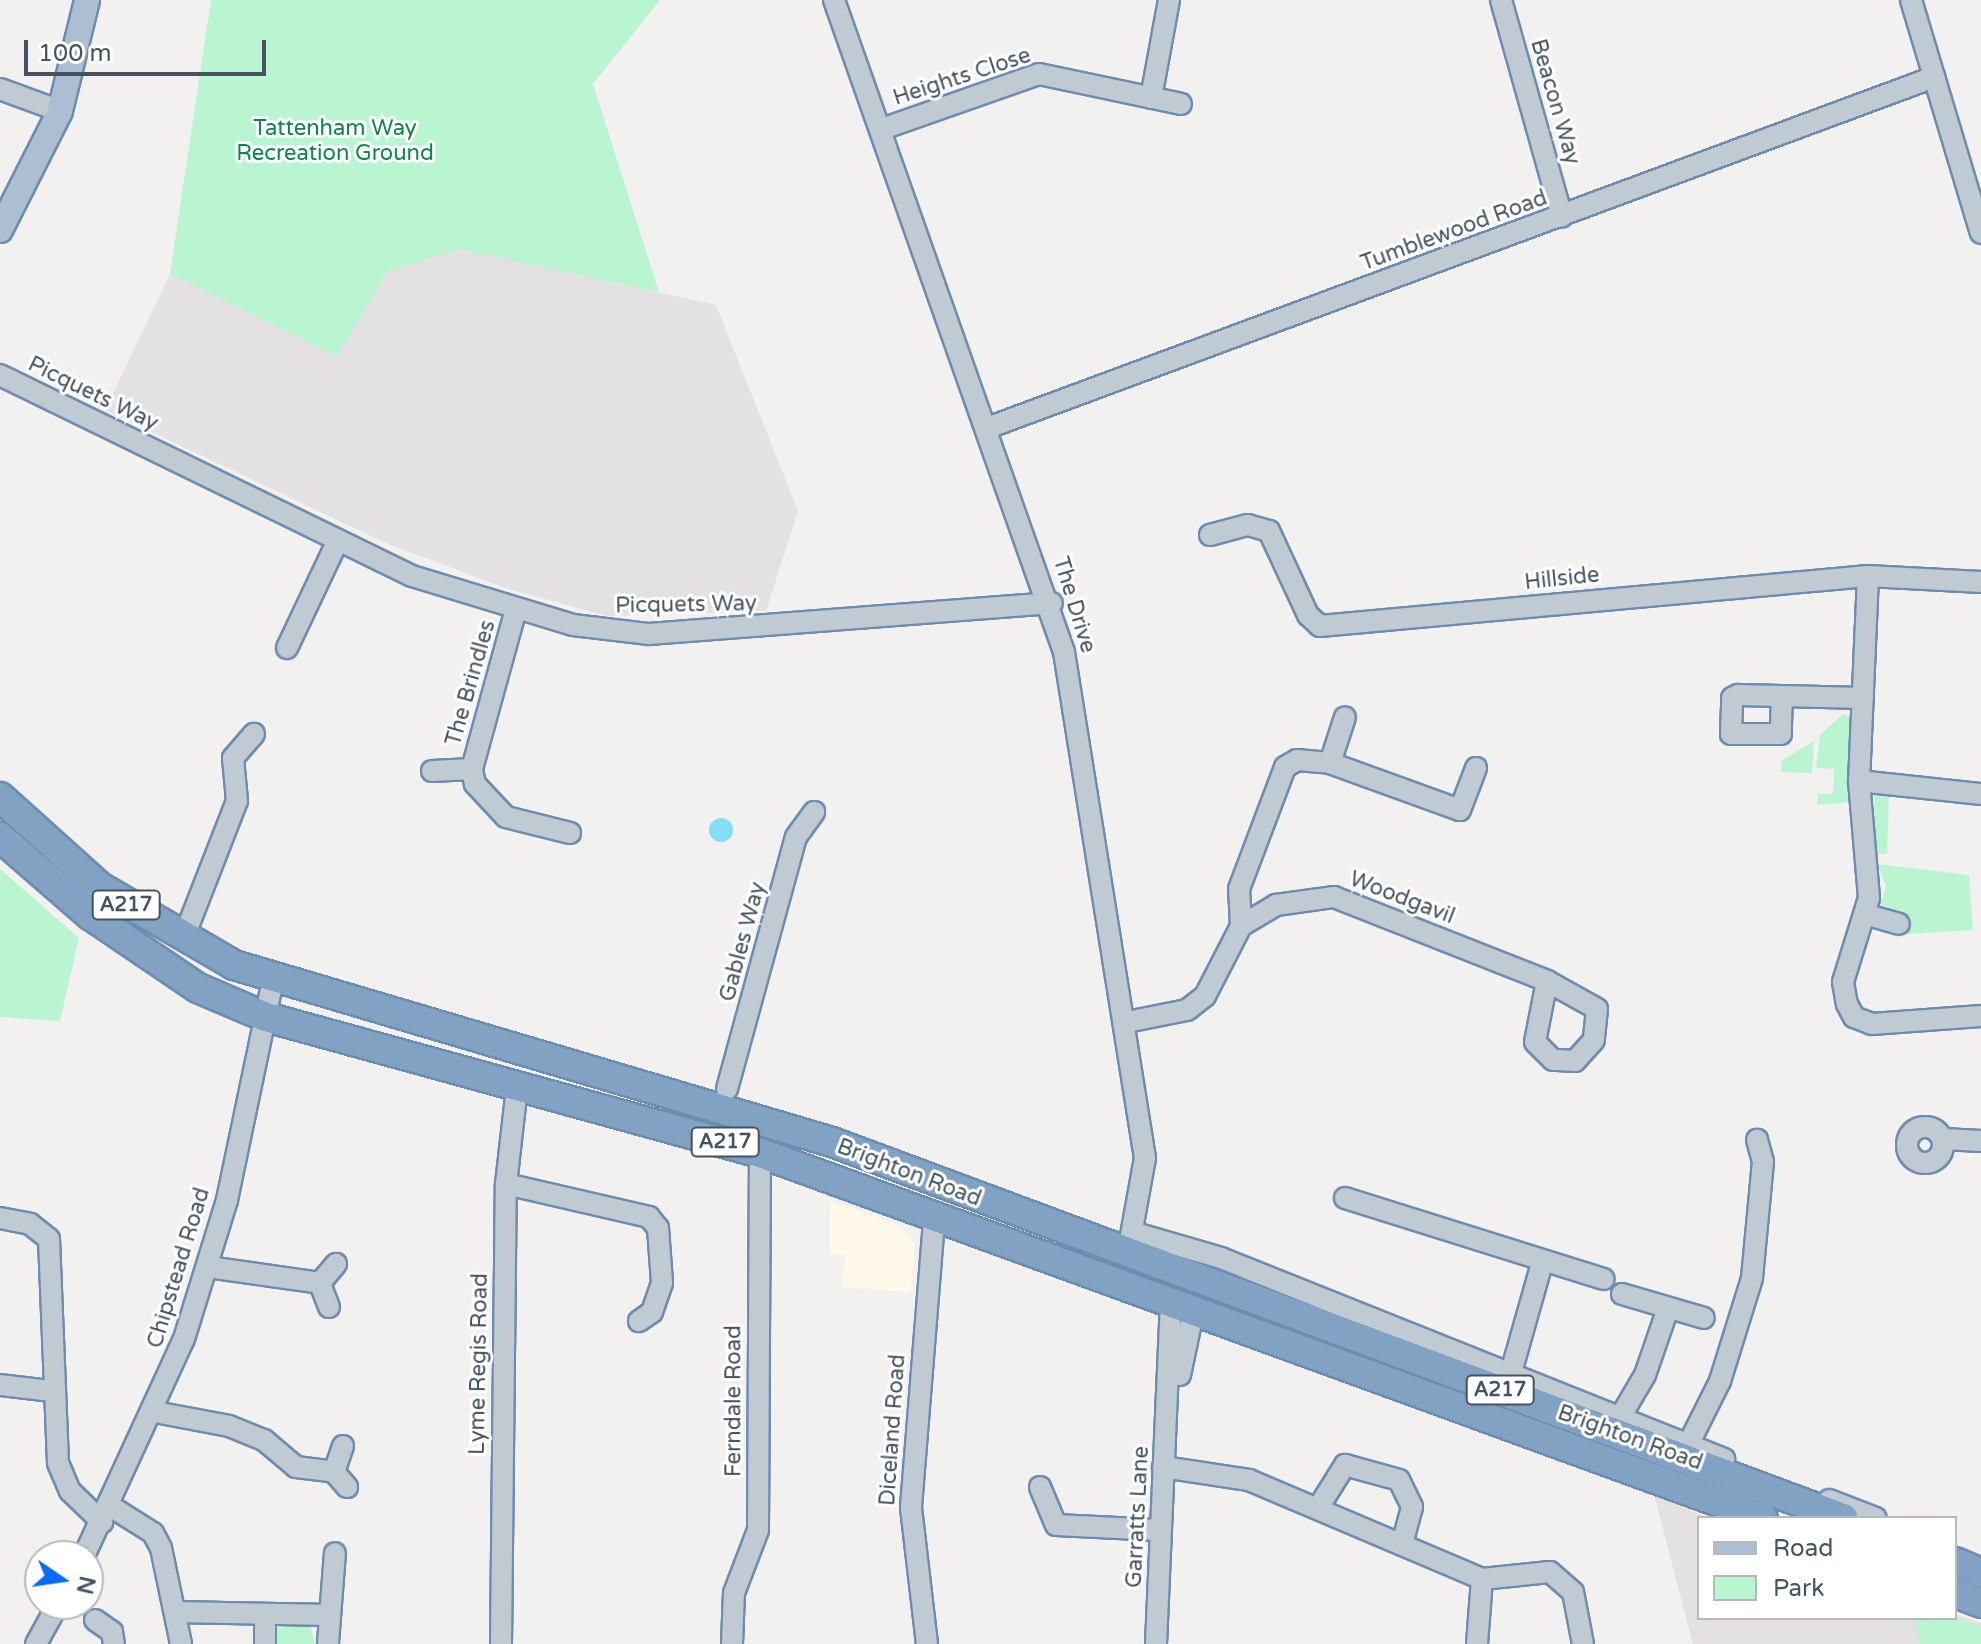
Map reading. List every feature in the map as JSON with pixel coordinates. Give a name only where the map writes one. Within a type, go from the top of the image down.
[{"type":"highway","name":"Brighton Road","points":[[0,797],[136,912],[273,979],[832,1142],[940,1187],[1131,1242],[1838,1516]]},
{"type":"highway","name":"Brighton Road","points":[[0,837],[90,915],[198,988],[266,1017],[760,1153],[1757,1516]]},
{"type":"highway","points":[[940,1187],[1050,1241],[1180,1288],[1182,1309]]},
{"type":"highway","points":[[1957,1563],[1981,1573]]},
{"type":"highway","points":[[1957,1594],[1981,1603]]},
{"type":"main road","points":[[0,230],[60,111],[87,0]]},
{"type":"street","name":"The Drive","points":[[834,0],[1052,603],[1127,1022],[1145,1158],[1131,1242]]},
{"type":"street","points":[[1151,98],[1169,0]]},
{"type":"street","name":"Beacon Way","points":[[1501,0],[1562,217]]},
{"type":"street","points":[[1911,0],[1981,233]]},
{"type":"street","name":"Heights Close","points":[[882,129],[1039,74],[1181,104]]},
{"type":"street","name":"Tumblewood Road","points":[[990,427],[1934,77]]},
{"type":"street","points":[[0,89],[60,111]]},
{"type":"street","name":"Picquets Way","points":[[0,375],[337,542],[412,576],[516,609],[649,634],[1052,603]]},
{"type":"street","name":"Hillside","points":[[1210,535],[1248,525],[1269,531],[1308,615],[1320,626],[1868,576],[1981,582]]},
{"type":"street","points":[[287,648],[337,542]]},
{"type":"street","points":[[1868,576],[1859,781],[1868,915],[1843,982],[1854,1017],[1872,1024],[1981,1016]]},
{"type":"street","name":"The Brindles","points":[[516,609],[472,769],[493,809],[570,833]]},
{"type":"street","points":[[1782,696],[1863,698]]},
{"type":"street","points":[[1321,761],[1345,717]]},
{"type":"street","points":[[187,929],[240,792],[233,758],[254,734]]},
{"type":"street","points":[[1127,1022],[1200,1003],[1241,926],[1239,889],[1277,779],[1297,760],[1321,761],[1460,810],[1476,768]]},
{"type":"street","name":"The Brindles","points":[[432,771],[472,769]]},
{"type":"street","points":[[1859,781],[1981,794]]},
{"type":"street","name":"Gables Way","points":[[727,1089],[796,837],[814,812]]},
{"type":"street","name":"Woodgavil","points":[[1241,926],[1276,905],[1334,897],[1547,981]]},
{"type":"street","points":[[1868,915],[1899,924]]},
{"type":"street","name":"Chipstead Road","points":[[92,1540],[155,1412],[208,1267],[273,979]]},
{"type":"street","name":"Lyme Regis Road","points":[[501,1644],[506,1184],[517,1087]]},
{"type":"street","points":[[1943,1139],[1981,1141]]},
{"type":"street","points":[[1688,1445],[1720,1381],[1752,1278],[1763,1162],[1757,1140]]},
{"type":"street","name":"Ferndale Road","points":[[732,1644],[734,1593],[758,1530],[760,1153]]},
{"type":"street","points":[[506,1184],[649,1217],[658,1228],[662,1283],[652,1312],[639,1321]]},
{"type":"street","points":[[1345,1198],[1385,1226],[1432,1223],[1542,1263],[1604,1279]]},
{"type":"street","points":[[0,1218],[30,1224],[49,1239],[59,1364],[51,1391],[61,1477],[106,1514],[153,1533],[181,1644]]},
{"type":"street","name":"Diceland Road","points":[[927,1644],[911,1507],[934,1218]]},
{"type":"street","name":"Brighton Road","points":[[1131,1242],[1221,1258],[1510,1376],[1871,1516]]},
{"type":"street","points":[[1510,1376],[1542,1263]]},
{"type":"street","points":[[320,1283],[336,1264]]},
{"type":"street","points":[[208,1267],[320,1283]]},
{"type":"street","points":[[320,1283],[329,1307]]},
{"type":"street","points":[[1622,1294],[1667,1311],[1704,1318]]},
{"type":"street","name":"Garratts Lane","points":[[1156,1644],[1163,1467],[1182,1309]]},
{"type":"street","points":[[1619,1419],[1645,1375],[1667,1311]]},
{"type":"street","points":[[0,1385],[51,1391]]},
{"type":"street","points":[[155,1412],[229,1426],[264,1440],[296,1467],[340,1479],[343,1446]]},
{"type":"street","points":[[1318,1508],[1345,1465],[1399,1480],[1412,1507],[1402,1545]]},
{"type":"street","points":[[1163,1467],[1249,1480],[1482,1579],[1557,1575],[1573,1592],[1583,1644]]},
{"type":"street","points":[[1040,1487],[1056,1525],[1159,1530]]},
{"type":"street","points":[[1957,1550],[1981,1558]]},
{"type":"street","points":[[328,1643],[335,1553]]},
{"type":"street","points":[[1477,1644],[1482,1579]]},
{"type":"street","points":[[175,1612],[330,1615]]},
{"type":"street","points":[[265,1614],[265,1644]]},
{"type":"street","points":[[36,1644],[49,1620]]},
{"type":"street","points":[[95,1620],[112,1632],[114,1644]]},
{"type":"shaded area","points":[[459,248],[716,305],[798,511],[766,611],[607,616],[508,589],[386,543],[105,410],[170,274],[337,355],[387,272]]},
{"type":"shaded area","points":[[830,1201],[894,1223],[915,1243],[911,1292],[841,1287],[845,1255],[830,1254]]},
{"type":"shaded area","points":[[1654,1495],[1704,1516],[1697,1516],[1697,1620],[1957,1620],[1957,1615],[1981,1623],[1981,1644],[1693,1644]]},
{"type":"green space","name":"Tattenham Way Recreation Ground","points":[[211,0],[660,0],[593,84],[659,292],[459,249],[387,272],[337,356],[170,274]]},
{"type":"green space","points":[[1843,714],[1851,717],[1849,802],[1817,805],[1818,794],[1833,794],[1834,769],[1816,768],[1820,735]]},
{"type":"green space","points":[[1814,741],[1812,773],[1781,772],[1781,761]]},
{"type":"green space","points":[[1874,793],[1889,793],[1887,854],[1875,854]]},
{"type":"green space","points":[[1877,864],[1969,875],[1973,930],[1908,934],[1911,917],[1881,904],[1886,885]]},
{"type":"green space","points":[[0,869],[79,938],[60,1021],[0,1017]]},
{"type":"green space","points":[[1957,1619],[1981,1627],[1981,1644],[1920,1644],[1914,1620]]},
{"type":"green space","points":[[308,1621],[316,1644],[273,1644],[272,1624]]},
{"type":"water","points":[[721,818],[729,822],[733,830],[729,838],[721,842],[713,838],[709,830],[713,822]]}]
